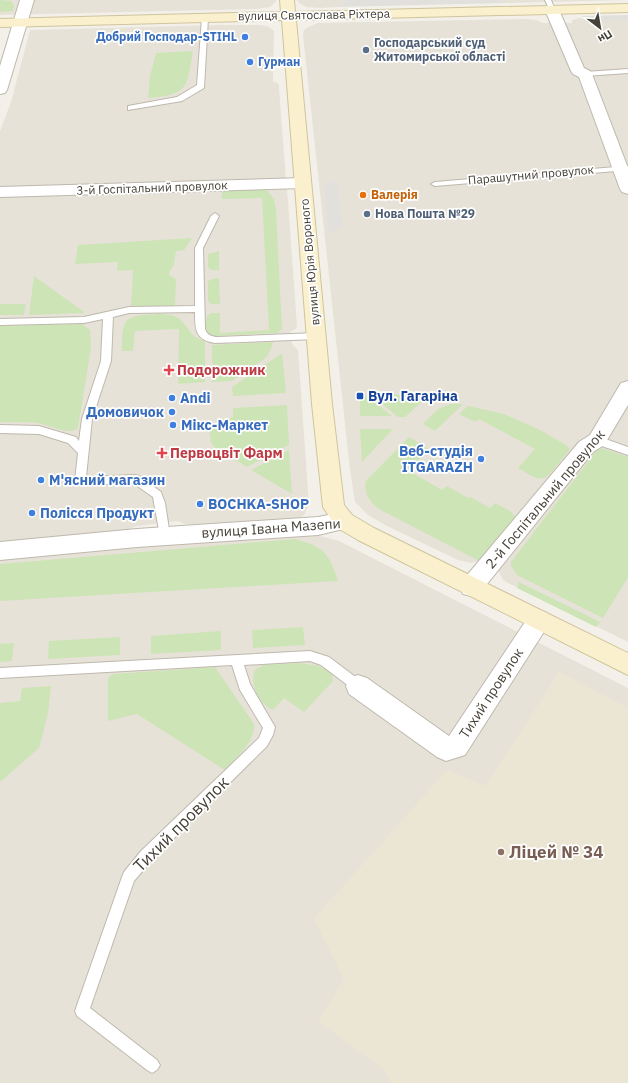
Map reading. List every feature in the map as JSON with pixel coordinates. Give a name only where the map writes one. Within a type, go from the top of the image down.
[{"type":"main road","name":"вулиця Святослава Ріхтера","points":[[0,23],[204,18],[288,8],[550,5],[628,8]]},
{"type":"main road","name":"вулиця Юрія Вороного","points":[[288,8],[332,498],[334,507],[344,521]]},
{"type":"main road","name":"вулиця Івана Мазепи","points":[[344,521],[366,534],[628,665]]},
{"type":"street","points":[[0,90],[27,0]]},
{"type":"street","points":[[550,5],[578,71],[585,74],[624,168],[628,189]]},
{"type":"street","name":"3-й Госпітальний провулок","points":[[0,192],[303,182]]},
{"type":"street","name":"2-й Госпітальний провулок","points":[[471,587],[586,446],[597,440],[628,388]]},
{"type":"street","name":"вулиця Івана Мазепи","points":[[0,551],[164,536],[318,526],[344,521]]},
{"type":"street","name":"Тихий провулок","points":[[358,686],[446,749],[456,747],[539,620]]},
{"type":"lane","points":[[132,108],[179,99],[201,86],[204,18]]},
{"type":"lane","points":[[585,74],[628,71]]},
{"type":"lane","name":"Парашутний провулок","points":[[435,184],[624,168]]},
{"type":"lane","points":[[215,216],[199,248],[200,329],[205,337],[211,340],[317,336]]},
{"type":"lane","points":[[0,322],[84,320],[129,310],[200,309]]},
{"type":"lane","points":[[108,315],[106,361],[87,420],[80,481],[135,479],[156,495],[160,503],[164,536]]},
{"type":"lane","points":[[0,429],[39,430],[72,440],[83,452]]},
{"type":"lane","points":[[597,440],[628,451]]},
{"type":"lane","points":[[0,674],[237,659],[310,656],[325,661],[358,686]]},
{"type":"lane","name":"Тихий провулок","points":[[152,1065],[82,1011],[129,877],[146,856],[263,742],[267,735],[269,727],[242,683],[238,671],[237,659]]},
{"type":"shaded area","points":[[0,0],[276,1],[270,7],[256,9],[0,15]]},
{"type":"shaded area","points":[[297,0],[346,0],[341,5],[336,7],[321,8],[307,7],[300,4]]},
{"type":"shaded area","points":[[346,0],[498,0],[504,3],[336,7],[341,5]]},
{"type":"shaded area","points":[[498,0],[628,0],[504,3]]},
{"type":"shaded area","points":[[628,15],[628,20],[593,20],[583,18],[582,16]]},
{"type":"shaded area","points":[[579,18],[593,20],[628,20],[628,642],[508,583],[503,580],[499,572],[479,561],[471,563],[458,560],[385,525],[368,515],[355,502],[350,470],[303,35],[306,28],[318,23],[527,19],[536,20],[543,23],[572,23],[572,20]]},
{"type":"shaded area","points":[[260,25],[269,27],[274,31],[273,81],[279,84],[286,180],[0,187],[0,131],[11,102],[30,30]]},
{"type":"shaded area","points":[[337,180],[342,226],[328,233],[324,186]]},
{"type":"shaded area","points":[[287,188],[297,326],[296,329],[290,332],[292,344],[298,350],[309,505],[304,515],[294,521],[185,524],[178,521],[137,526],[118,533],[0,542],[0,196]]},
{"type":"shaded area","points":[[313,534],[339,541],[628,688],[628,1083],[0,1083],[0,559]]},
{"type":"shaded area","name":"Ліцей № 34","points":[[559,672],[628,708],[628,1083],[391,1083],[386,1071],[318,1021],[344,979],[314,919],[447,770],[486,786]]},
{"type":"green space","points":[[0,0],[11,1],[14,6],[13,11],[0,12]]},
{"type":"green space","points":[[193,51],[187,81],[184,87],[171,94],[161,97],[148,98],[150,76],[156,53]]},
{"type":"green space","points":[[266,189],[274,199],[276,210],[282,329],[277,333],[210,335],[206,328],[206,322],[207,316],[211,313],[220,313],[220,333],[269,330],[262,198],[222,199],[222,190]]},
{"type":"green space","points":[[192,238],[184,250],[176,251],[174,264],[169,273],[169,275],[176,279],[175,305],[173,306],[131,306],[133,270],[117,271],[118,262],[75,264],[78,245]]},
{"type":"green space","points":[[219,251],[219,270],[211,270],[208,267],[208,254]]},
{"type":"green space","points":[[34,276],[84,312],[84,313],[29,315]]},
{"type":"green space","points":[[219,278],[220,304],[211,304],[208,301],[208,281]]},
{"type":"green space","points":[[0,304],[26,304],[24,315],[0,315]]},
{"type":"green space","points":[[157,314],[176,317],[184,323],[194,336],[205,341],[205,382],[178,384],[179,329],[135,331],[133,351],[122,351],[124,325],[127,321],[137,316]]},
{"type":"green space","points":[[82,324],[90,330],[91,348],[78,428],[65,431],[37,423],[0,422],[0,326]]},
{"type":"green space","points":[[273,342],[267,357],[232,381],[212,382],[212,345]]},
{"type":"green space","points":[[282,353],[286,393],[233,396],[232,387]]},
{"type":"green space","points":[[360,391],[392,416],[360,416]]},
{"type":"green space","points":[[366,391],[426,398],[405,417],[398,417]]},
{"type":"green space","points":[[451,404],[463,404],[435,431],[423,424],[438,409]]},
{"type":"green space","points":[[287,405],[289,445],[247,467],[214,447],[211,442],[209,427],[233,417],[233,408]]},
{"type":"green space","points":[[468,406],[504,414],[538,429],[566,445],[570,449],[549,475],[541,478],[534,477],[518,468],[535,449],[479,419],[475,422],[459,414]]},
{"type":"green space","points":[[360,429],[393,429],[362,462]]},
{"type":"green space","points":[[409,437],[429,449],[409,471],[442,490],[447,486],[490,508],[495,503],[510,511],[516,517],[481,560],[479,561],[379,509],[368,497],[365,485],[366,481]]},
{"type":"green space","points":[[601,448],[628,457],[628,577],[603,618],[517,575],[511,566],[511,562],[597,450]]},
{"type":"green space","points":[[289,450],[292,494],[251,470]]},
{"type":"green space","points":[[295,539],[313,545],[324,552],[332,564],[338,581],[0,601],[0,564]]},
{"type":"green space","points":[[519,582],[600,622],[596,627],[517,588]]},
{"type":"green space","points":[[303,627],[305,645],[253,648],[252,630]]},
{"type":"green space","points":[[221,631],[221,650],[151,654],[151,636]]},
{"type":"green space","points":[[120,637],[120,655],[48,659],[49,641]]},
{"type":"green space","points":[[14,643],[12,661],[0,662],[0,644]]},
{"type":"green space","points":[[300,663],[319,666],[332,673],[333,681],[304,712],[284,698],[273,710],[263,703],[254,687],[253,675],[255,670],[263,665]]},
{"type":"green space","points":[[215,667],[254,724],[248,743],[225,770],[137,714],[108,721],[108,679],[113,674]]},
{"type":"green space","points":[[51,686],[48,713],[39,748],[0,782],[0,703],[20,701],[22,688]]},
{"type":"place","name":"Добрий Господар-STIHL","points":[[245,37]]},
{"type":"place","name":"Господарський суд Житомирської області","points":[[366,50]]},
{"type":"place","name":"Гурман","points":[[250,62]]},
{"type":"place","name":"Валерія","points":[[363,195]]},
{"type":"place","name":"Нова Пошта №29","points":[[367,214]]},
{"type":"place","name":"Подорожник","points":[[169,370]]},
{"type":"place","name":"Вул. Гагаріна","points":[[360,396]]},
{"type":"place","name":"Andi","points":[[172,398]]},
{"type":"place","name":"Домовичок","points":[[172,412]]},
{"type":"place","name":"Мікс-Маркет","points":[[173,425]]},
{"type":"place","name":"Первоцвіт Фарм","points":[[162,453]]},
{"type":"place","name":"Веб-студія ITGARAZH","points":[[481,459]]},
{"type":"place","name":"М'ясний магазин","points":[[41,480]]},
{"type":"place","name":"BOCHKA-SHOP","points":[[200,504]]},
{"type":"place","name":"Полісся Продукт","points":[[32,513]]},
{"type":"place","name":"Ліцей № 34","points":[[501,852]]}]
